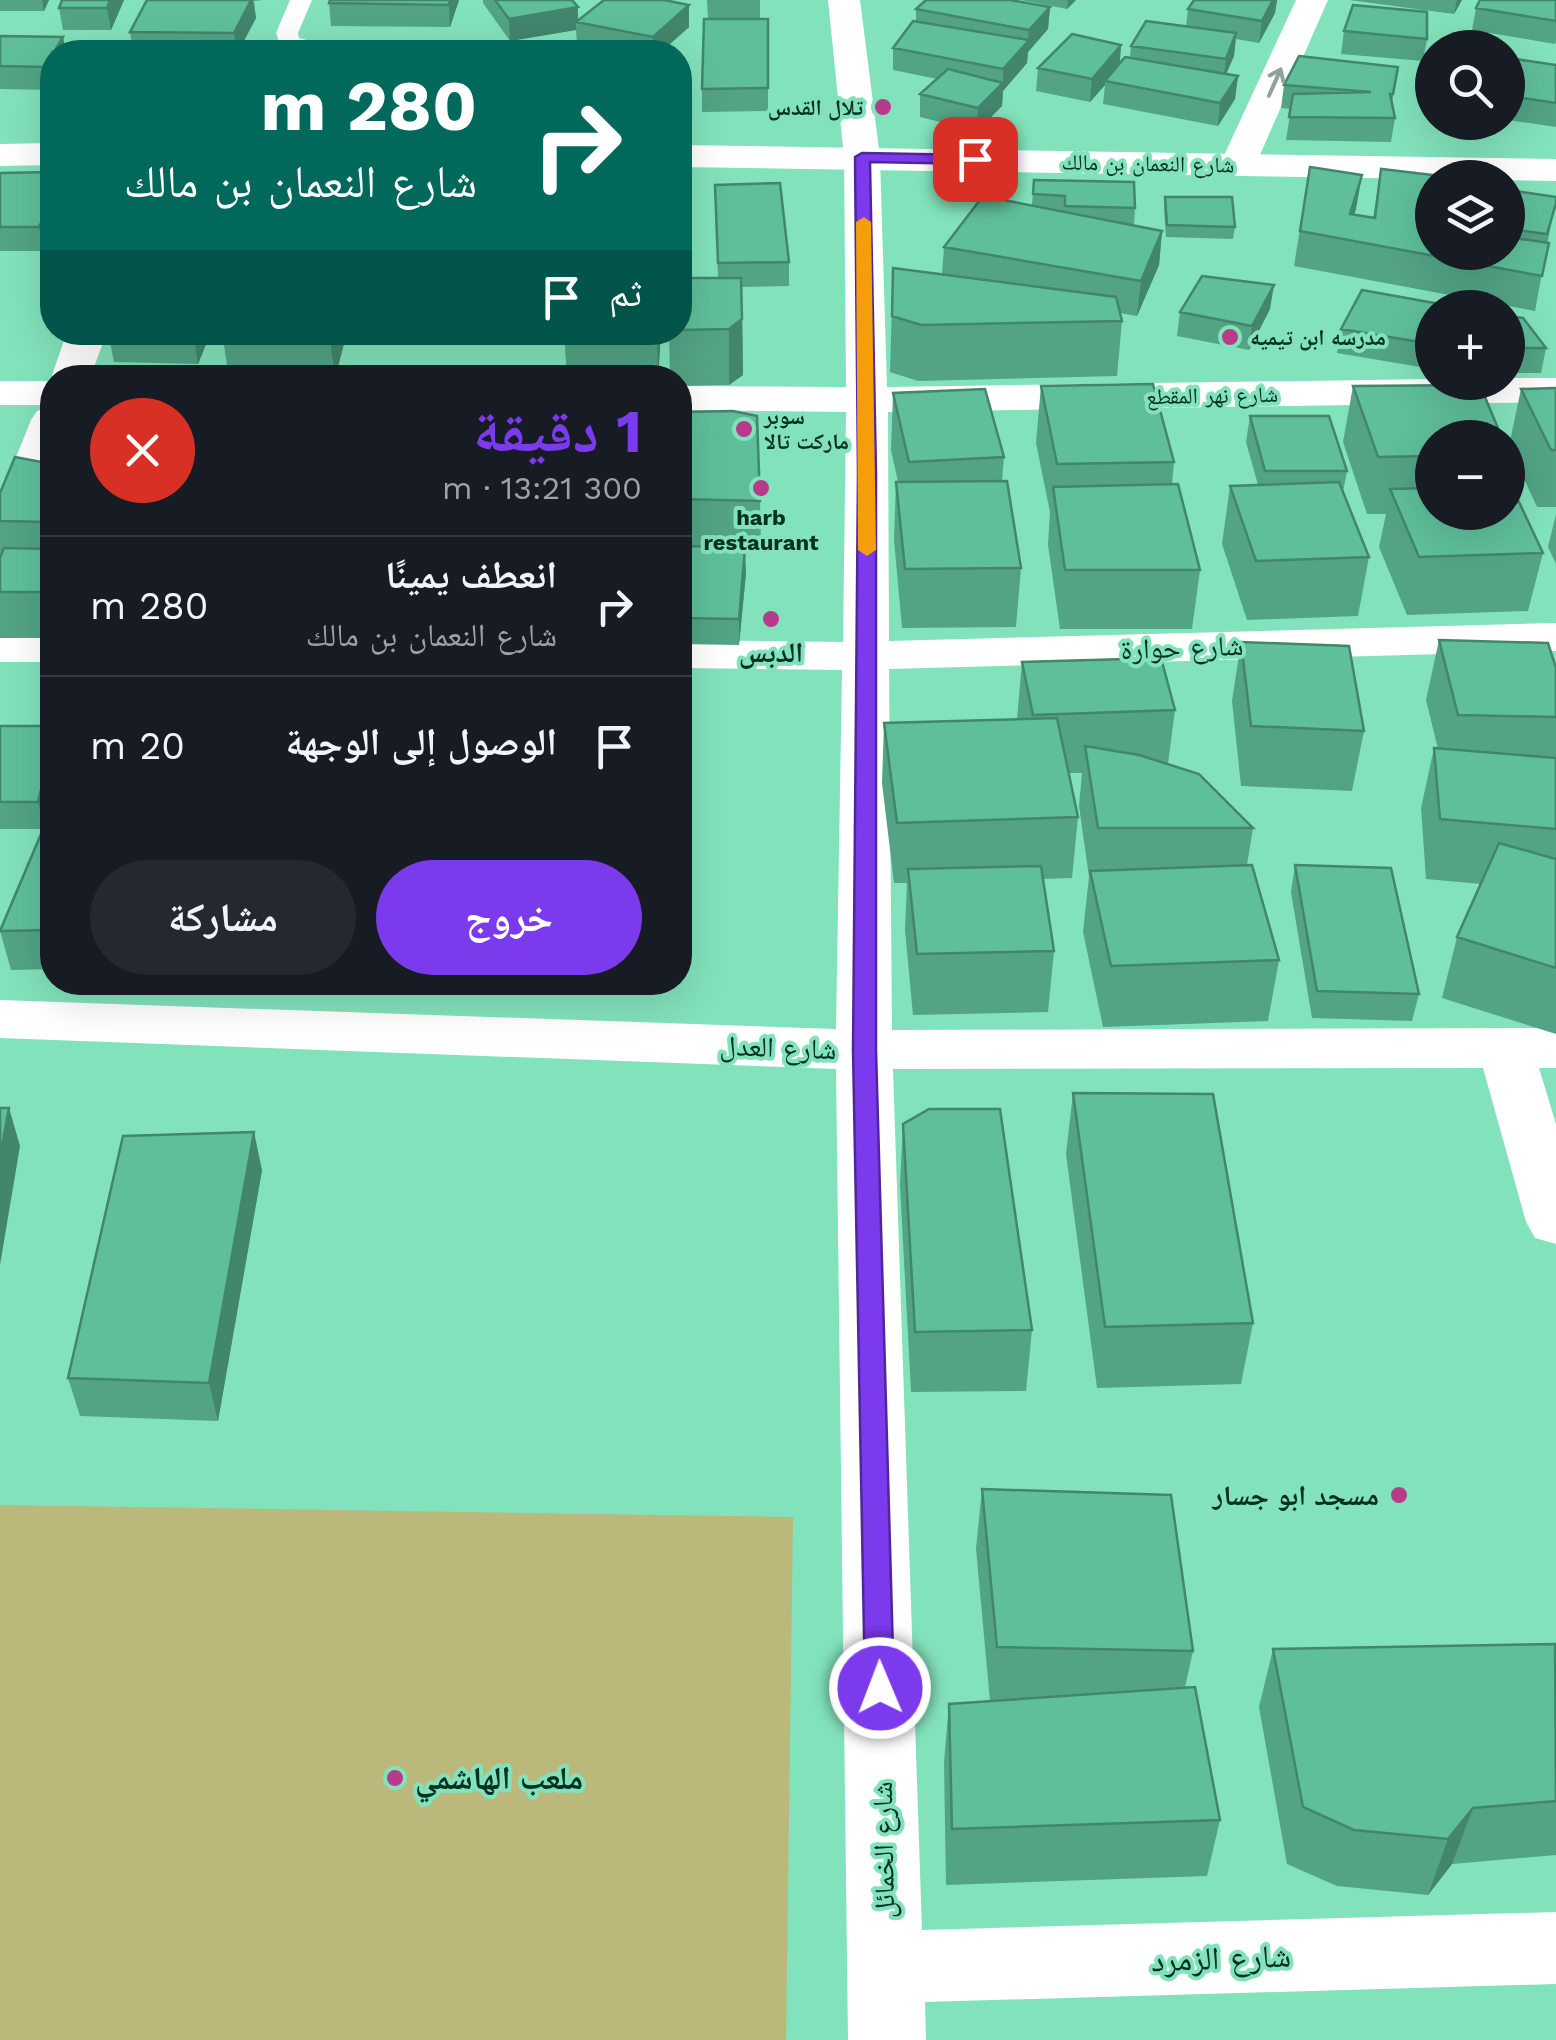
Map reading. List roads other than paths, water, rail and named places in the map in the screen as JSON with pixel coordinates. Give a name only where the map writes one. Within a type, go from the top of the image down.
[{"type":"street","name":"شارع الخمائل","points":[[844,0],[862,157],[868,656],[864,1050],[888,2040]]},
{"type":"street","points":[[1238,164],[1312,0]]},
{"type":"street","points":[[0,155],[40,154]]},
{"type":"street","name":"شارع النعمان بن مالك","points":[[692,156],[1556,170]]},
{"type":"street","name":"شارع نهر المقطع","points":[[867,400],[1556,390]]},
{"type":"street","points":[[0,393],[40,393]]},
{"type":"street","points":[[692,398],[867,400]]},
{"type":"street","points":[[0,552],[40,450]]},
{"type":"street","name":"شارع حوارة","points":[[692,654],[868,656],[1556,637]]},
{"type":"street","points":[[0,648],[40,648]]},
{"type":"street","name":"شارع العدل","points":[[0,1019],[864,1050],[1531,1048]]},
{"type":"street","points":[[1531,1048],[1556,1222]]},
{"type":"street","name":"شارع الزمرد","points":[[886,1967],[1556,1948]]},
{"type":"lane","points":[[289,40],[287,33],[301,0]]},
{"type":"place","name":"تلال القدس","points":[[883,107]]},
{"type":"place","name":"مدرسه ابن تيميه","points":[[1230,337]]},
{"type":"place","name":"سوبر ماركت تالا","points":[[744,429]]},
{"type":"place","name":"harb restaurant","points":[[761,488]]},
{"type":"place","name":"الدبس","points":[[771,619]]},
{"type":"place","name":"مسجد ابو جسار","points":[[1399,1495]]},
{"type":"place","name":"ملعب الهاشمي","points":[[395,1778]]}]
